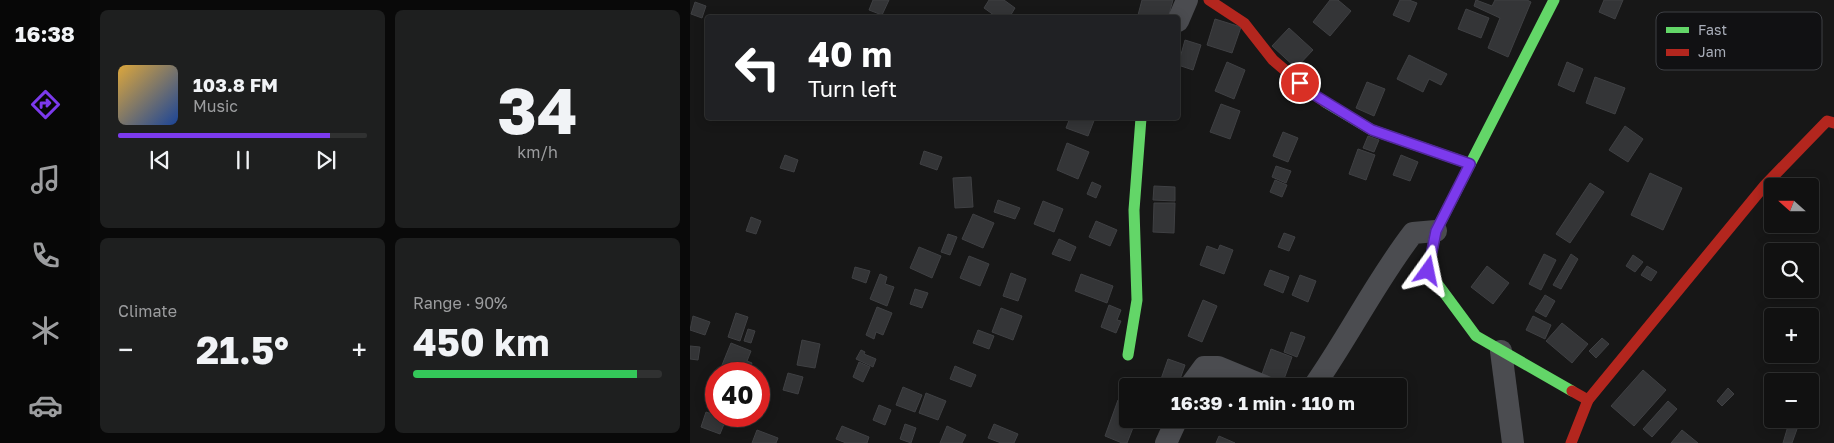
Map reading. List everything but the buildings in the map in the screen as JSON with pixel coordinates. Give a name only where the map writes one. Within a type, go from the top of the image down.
[{"type":"street","points":[[1180,17],[1187,0]]},
{"type":"street","points":[[1209,0],[1244,23],[1273,60],[1313,94],[1372,130],[1470,164]]},
{"type":"street","points":[[1554,0],[1436,231],[1428,271],[1476,336],[1588,400]]},
{"type":"street","points":[[1128,355],[1137,300],[1134,210],[1141,120]]},
{"type":"street","points":[[1571,443],[1588,400],[1765,185],[1827,122],[1834,123]]},
{"type":"street","points":[[1320,378],[1336,355],[1391,262],[1413,233],[1436,231]]},
{"type":"street","points":[[1501,350],[1513,443]]},
{"type":"street","points":[[1196,378],[1204,367],[1218,366],[1246,378]]},
{"type":"street","points":[[1166,443],[1173,428]]},
{"type":"traffic: fast","points":[[1554,0],[1436,231],[1428,271],[1476,336],[1572,391]]},
{"type":"traffic: fast","points":[[1325,102],[1372,130],[1470,164]]},
{"type":"traffic: fast","points":[[1128,355],[1137,300],[1134,210],[1141,120]]},
{"type":"traffic: jam","points":[[1209,0],[1244,23],[1273,60],[1325,102]]},
{"type":"traffic: jam","points":[[1588,400],[1765,185],[1827,121],[1834,123]]},
{"type":"traffic: jam","points":[[1571,443],[1588,400],[1572,391]]},
{"type":"route","points":[[1300,83],[1313,94],[1372,130],[1425,150],[1470,164],[1436,231],[1428,271]]}]
